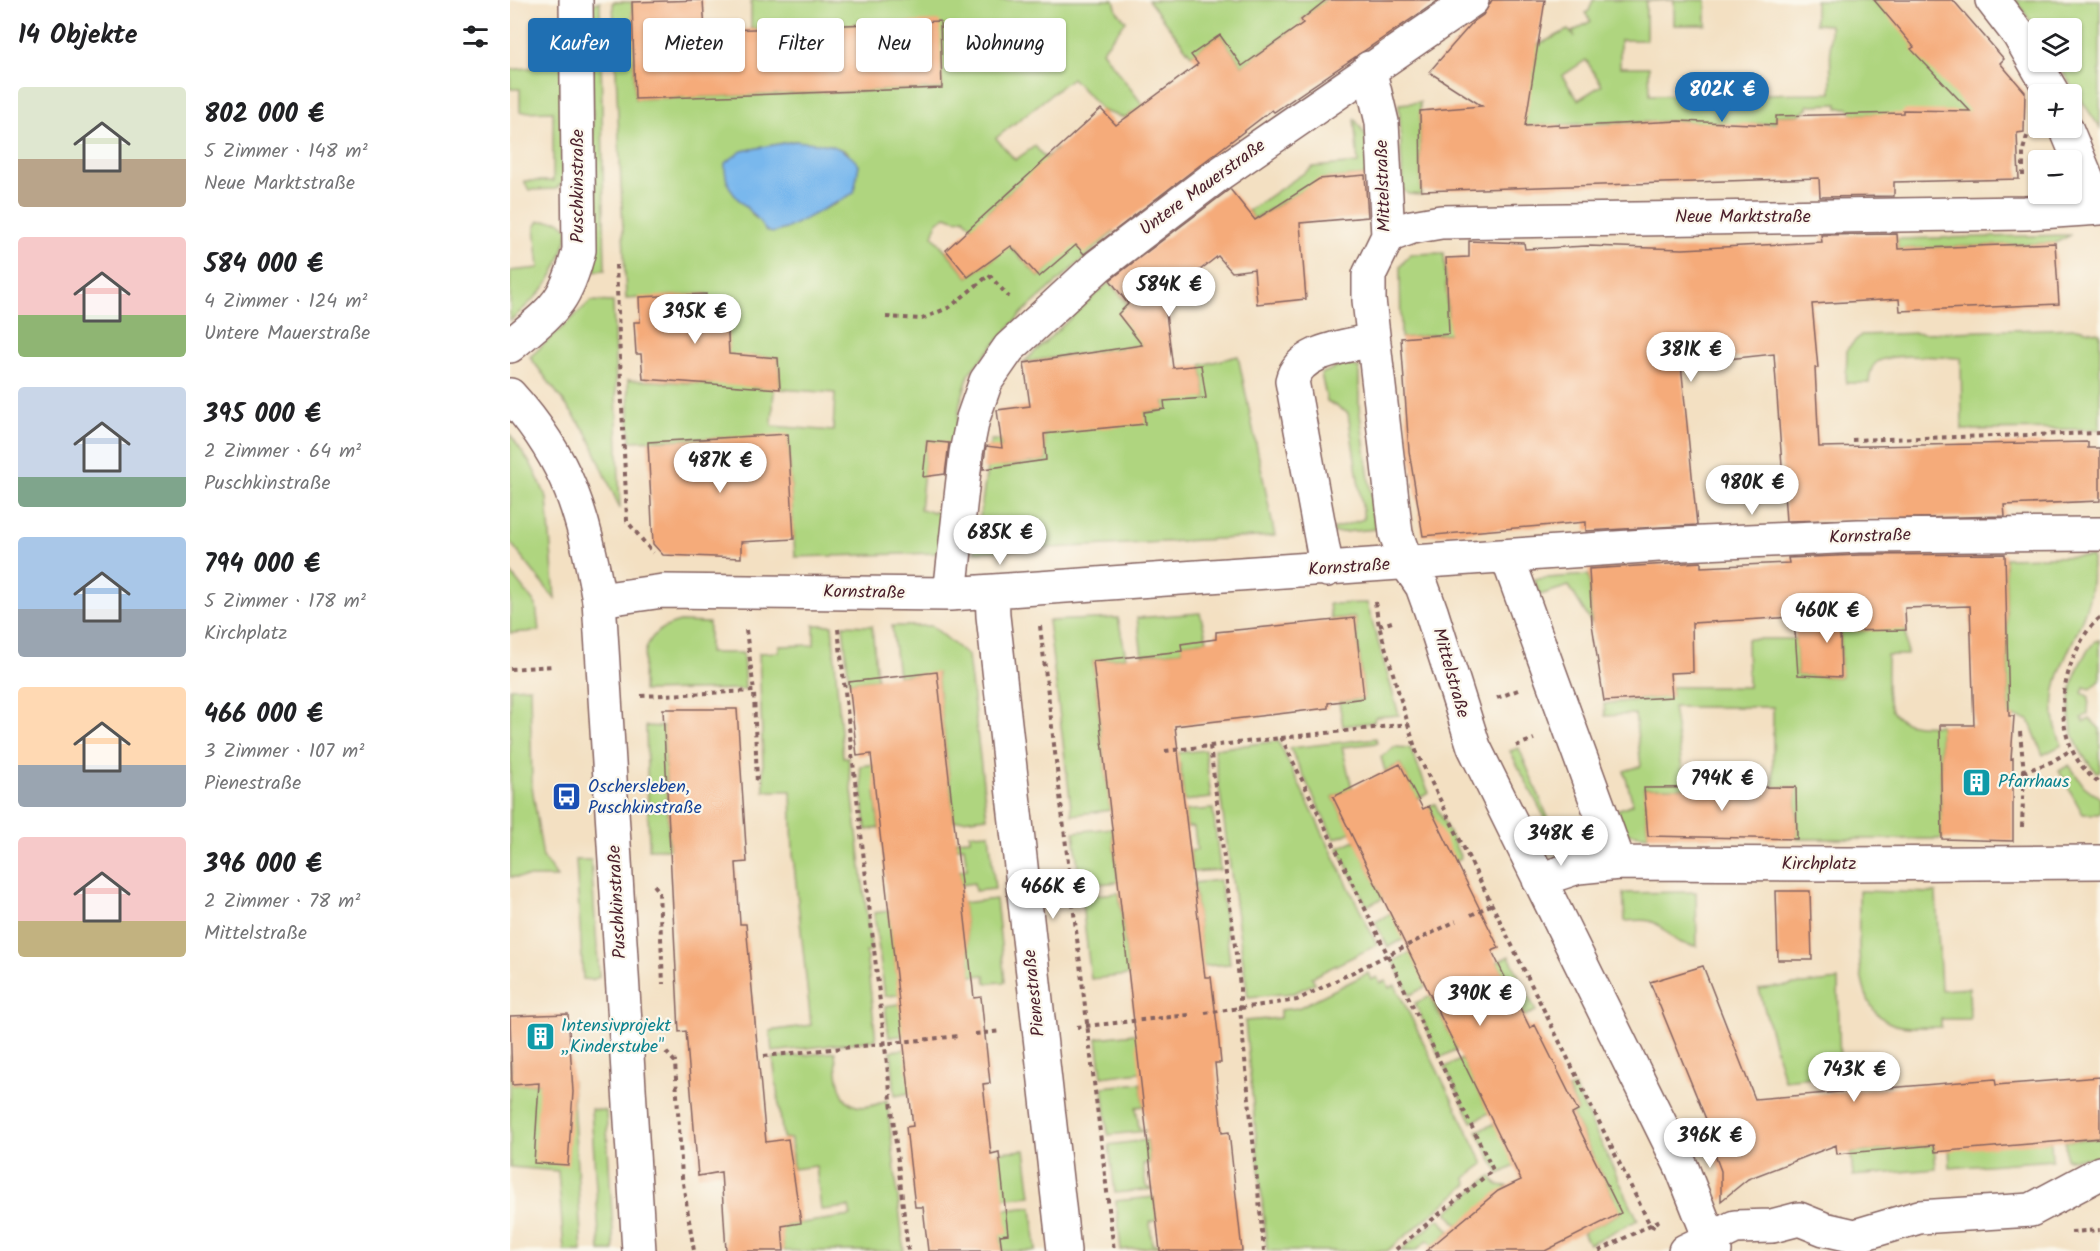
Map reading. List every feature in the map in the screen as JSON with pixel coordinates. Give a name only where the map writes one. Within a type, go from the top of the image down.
[{"type":"street","name":"Puschkinstraße","points":[[510,346],[559,304],[571,282],[579,250],[576,0]]},
{"type":"street","name":"Untere Mauerstraße","points":[[950,594],[966,453],[973,418],[986,381],[1009,348],[1098,266],[1179,204],[1369,68],[1472,0]]},
{"type":"street","points":[[1992,0],[2019,35],[2047,84]]},
{"type":"street","name":"Mittelstraße","points":[[1369,68],[1382,122],[1388,236],[1369,275],[1372,340],[1396,534],[1407,564],[1422,586],[1474,747],[1697,1202],[1703,1247]]},
{"type":"street","points":[[2070,138],[2100,208]]},
{"type":"street","name":"Neue Marktstraße","points":[[1388,236],[1412,227],[1441,222],[2014,213],[2100,208]]},
{"type":"street","points":[[1327,570],[1292,381],[1295,369],[1304,361],[1325,352],[1372,340]]},
{"type":"street","name":"Puschkinstraße","points":[[510,395],[543,436],[576,498],[587,534],[599,600],[639,1251]]},
{"type":"street","name":"Kornstraße","points":[[599,600],[663,591],[950,594],[1327,570],[1659,545],[1859,537],[2100,534]]},
{"type":"street","points":[[1507,556],[1620,862]]},
{"type":"street","name":"Pienestraße","points":[[993,592],[993,616],[1064,1251]]},
{"type":"street","name":"Kirchplatz","points":[[1539,880],[1578,867],[1620,862],[1881,864],[2100,862]]},
{"type":"street","points":[[1703,1247],[1735,1227],[1772,1226],[1799,1219],[1824,1229],[1856,1236],[1919,1217],[2031,1210],[2100,1173]]},
{"type":"path","points":[[616,262],[627,521],[661,562],[663,591]]},
{"type":"path","points":[[886,317],[922,318],[950,307],[989,275],[1035,322]]},
{"type":"path","points":[[1852,440],[2100,433]]},
{"type":"path","points":[[1374,598],[1379,626],[1416,751],[1650,1225],[1660,1229]]},
{"type":"path","points":[[2100,618],[2094,622],[2080,644],[2065,681],[2062,707],[2064,728],[2071,750],[2078,763],[2100,784]]},
{"type":"path","points":[[745,624],[754,691],[757,785]]},
{"type":"path","points":[[1040,625],[1114,1251]]},
{"type":"path","points":[[838,628],[908,1251]]},
{"type":"path","points":[[510,669],[553,666]]},
{"type":"path","points":[[637,687],[637,697],[754,691]]},
{"type":"path","points":[[1165,751],[1408,724]]},
{"type":"path","points":[[2020,732],[2024,772],[2022,834]]},
{"type":"path","points":[[1281,737],[1493,1170],[1394,1251]]},
{"type":"path","points":[[1210,746],[1240,987],[1240,1009],[1264,1251]]},
{"type":"path","points":[[2024,772],[2051,762],[2071,750]]},
{"type":"path","points":[[653,884],[659,891],[663,987]]},
{"type":"path","points":[[1471,915],[1492,904]]},
{"type":"path","points":[[1205,1013],[1297,1000],[1456,921]]},
{"type":"path","points":[[1089,1026],[1189,1015]]},
{"type":"path","points":[[764,1056],[959,1036]]},
{"type":"path","points":[[664,1050],[675,1062],[682,1177],[694,1251]]},
{"type":"path","points":[[1599,1251],[1697,1202]]},
{"type":"green space","points":[[751,0],[1114,0],[1117,11],[1126,21],[1102,51],[1143,105],[1125,118],[1103,111],[1072,78],[996,138],[1015,160],[1035,146],[1045,158],[1057,149],[1077,187],[1114,232],[1023,312],[970,372],[960,403],[955,444],[927,441],[920,510],[945,513],[938,553],[795,557],[788,436],[630,441],[628,380],[712,384],[728,353],[726,298],[706,299],[706,294],[626,299],[616,72],[631,72],[631,18],[614,18],[613,2],[632,2],[635,99],[942,88],[939,22],[932,22],[932,18],[856,18],[856,25],[844,26],[844,18],[757,18],[757,29],[751,29]],"holes":[[[794,141],[830,145],[848,152],[838,203],[804,217],[760,221],[752,215],[742,151]],[[1021,182],[1077,242],[1039,277],[1003,239],[988,212]],[[946,216],[957,220],[964,218],[997,256],[968,277],[933,236],[937,222]],[[751,356],[778,358],[780,389],[835,393],[833,431],[772,426],[774,388],[752,387]]]},
{"type":"green space","points":[[1148,0],[1327,0],[1301,20],[1320,46],[1291,31],[1242,66],[1220,35],[1191,55]]},
{"type":"green space","points":[[1593,0],[1674,0],[1646,1],[1646,40],[1620,40],[1620,67],[1649,67],[1650,95],[1831,93],[1830,25],[1815,24],[1815,0],[1874,0],[1916,45],[1912,49],[1975,112],[1876,122],[1876,114],[1853,114],[1848,108],[1838,108],[1838,104],[1808,105],[1808,109],[1798,115],[1776,116],[1776,123],[1740,125],[1679,121],[1522,126],[1536,56],[1528,50],[1568,30],[1575,37],[1572,32],[1591,21],[1585,13],[1589,11]],"holes":[[[1586,60],[1602,85],[1578,100],[1562,76]]]},
{"type":"green space","points":[[1674,0],[1706,0],[1706,25],[1674,25]]},
{"type":"green space","points":[[2015,0],[2100,0],[2100,128],[2082,101],[2082,84],[2071,84],[2063,72],[2082,72],[2082,18],[2028,18]]},
{"type":"green space","points":[[600,1],[600,18],[591,18],[591,5]]},
{"type":"green space","points":[[528,68],[528,72],[563,72],[565,180],[556,189],[529,190],[524,181],[553,181],[553,111],[520,112],[520,89],[510,89],[510,70]]},
{"type":"green space","points":[[592,72],[601,72],[605,270],[595,271]]},
{"type":"green space","points":[[1420,102],[1421,195],[1408,194],[1403,190],[1399,104]]},
{"type":"green space","points":[[1354,118],[1366,136],[1368,171],[1365,175],[1322,179],[1254,219],[1248,211],[1313,167],[1358,163]]},
{"type":"green space","points":[[539,221],[559,221],[569,229],[565,246],[549,281],[533,300],[510,321],[510,271],[539,268],[535,227]]},
{"type":"green space","points":[[2071,235],[2055,243],[1898,249],[1897,239]]},
{"type":"green space","points":[[1444,253],[1448,315],[1472,331],[1401,338],[1400,267],[1410,254]]},
{"type":"green space","points":[[1109,282],[1128,304],[1142,345],[1024,362]]},
{"type":"green space","points":[[591,301],[613,302],[620,509],[587,433],[530,357]]},
{"type":"green space","points":[[2077,328],[2100,333],[2100,429],[1962,430],[1961,358],[1905,356],[1884,359],[1873,366],[1869,383],[1846,383],[1847,349],[1861,335]]},
{"type":"green space","points":[[1238,356],[1275,536],[975,552],[991,440],[1001,440],[1003,466],[1046,460],[1044,434],[1100,418],[1165,409],[1164,390],[1206,398],[1201,365]]},
{"type":"green space","points":[[1346,363],[1359,368],[1359,407],[1376,529],[1334,533],[1333,529],[1364,519],[1348,413],[1327,401],[1321,374]]},
{"type":"green space","points":[[510,434],[532,466],[547,498],[555,599],[510,542]]},
{"type":"green space","points":[[2092,556],[2089,598],[2061,669],[2053,704],[2055,724],[2062,745],[2043,755],[2029,720],[2009,716],[2005,558]]},
{"type":"green space","points":[[510,572],[536,605],[539,631],[510,633]]},
{"type":"green space","points":[[1589,575],[1592,624],[1569,586],[1540,595],[1534,579]]},
{"type":"green space","points":[[1367,603],[1399,715],[1375,717],[1374,722],[1343,726],[1339,702],[1364,698],[1355,617],[1331,619],[1329,604]]},
{"type":"green space","points":[[1840,609],[1906,630],[1907,655],[1887,655],[1888,699],[1891,710],[1897,717],[1907,722],[1940,725],[1942,839],[1797,839],[1796,787],[1773,787],[1773,707],[1673,707],[1685,788],[1644,788],[1648,836],[1627,833],[1617,810],[1633,804],[1624,771],[1641,766],[1635,714],[1605,716],[1604,704],[1672,696],[1671,687],[1748,687],[1747,639],[1796,639],[1798,675],[1841,677]]},
{"type":"green space","points":[[1200,613],[1207,640],[1182,644],[1182,651],[1142,655],[1137,618]]},
{"type":"green space","points":[[1118,618],[1126,657],[1093,661],[1110,810],[1072,815],[1048,621]]},
{"type":"green space","points":[[680,622],[709,623],[709,653],[743,653],[745,689],[643,691],[645,656],[651,639],[667,626]]},
{"type":"green space","points":[[814,625],[832,625],[843,757],[848,757],[871,951],[866,952],[876,1040],[772,1052],[770,1031],[811,1025],[793,855],[791,791],[764,791],[759,653],[779,652],[779,646],[814,645]]},
{"type":"green space","points":[[843,625],[872,626],[877,679],[849,682]]},
{"type":"green space","points":[[892,626],[932,626],[968,656],[987,817],[954,821],[937,673],[898,676]]},
{"type":"green space","points":[[2100,640],[2100,681],[2090,689],[2084,687],[2082,693],[2089,697],[2088,714],[2082,718],[2084,722],[2090,719],[2100,729],[2100,771],[2097,772],[2085,758],[2076,742],[2071,725],[2070,707],[2076,672],[2095,641]]},
{"type":"green space","points":[[530,687],[532,786],[543,858],[557,877],[510,877],[510,688]]},
{"type":"green space","points":[[646,726],[664,727],[669,849],[649,849]]},
{"type":"green space","points":[[1376,738],[1377,743],[1342,747],[1352,788],[1333,797],[1351,832],[1334,839],[1290,748]]},
{"type":"green space","points":[[1278,741],[1377,945],[1312,977],[1315,983],[1294,993],[1248,997],[1214,749]]},
{"type":"green space","points":[[1395,747],[1410,748],[1429,793],[1417,799],[1400,764],[1385,771],[1381,757]]},
{"type":"green space","points":[[1519,748],[1549,820],[1560,829],[1586,821],[1591,835],[1558,832],[1548,824],[1510,751]]},
{"type":"green space","points":[[1205,750],[1211,798],[1184,801],[1180,763],[1158,765],[1157,755]]},
{"type":"green space","points":[[894,762],[875,792],[879,828],[866,830],[860,766]]},
{"type":"green space","points":[[2069,765],[2084,786],[2100,798],[2100,814],[2083,814],[2059,771]]},
{"type":"green space","points":[[1435,804],[1461,858],[1449,864],[1439,828],[1429,806]]},
{"type":"green space","points":[[1213,809],[1220,870],[1192,872],[1190,851],[1197,850],[1194,827],[1187,827],[1185,811]]},
{"type":"green space","points":[[1112,828],[1118,882],[1080,886],[1074,832]]},
{"type":"green space","points":[[989,833],[995,889],[975,891],[974,883],[961,885],[959,871],[967,869],[964,847],[957,848],[956,840],[970,839],[970,834]]},
{"type":"green space","points":[[1355,840],[1383,898],[1367,906],[1338,848]]},
{"type":"green space","points":[[576,860],[591,860],[599,977],[592,980],[583,979]]},
{"type":"green space","points":[[1220,880],[1230,964],[1203,966],[1194,883]]},
{"type":"green space","points":[[1859,891],[1936,893],[1941,990],[1969,988],[1970,1019],[1941,1019],[1941,1027],[1909,1027],[1890,1023],[1877,1014],[1868,1000],[1860,964]]},
{"type":"green space","points":[[1696,892],[1697,946],[1687,945],[1674,939],[1650,921],[1625,921],[1623,893]]},
{"type":"green space","points":[[1119,893],[1129,975],[1091,979],[1081,896]]},
{"type":"green space","points":[[996,899],[1005,982],[986,983],[985,975],[971,976],[963,903]]},
{"type":"green space","points":[[889,911],[899,995],[885,996],[874,913]]},
{"type":"green space","points":[[1391,913],[1453,915],[1388,947],[1375,922]]},
{"type":"green space","points":[[1460,929],[1427,986],[1410,995],[1393,961]]},
{"type":"green space","points":[[1509,956],[1536,1011],[1524,1016],[1497,962]]},
{"type":"green space","points":[[1368,973],[1371,980],[1377,977],[1380,983],[1386,981],[1389,988],[1395,985],[1484,1164],[1465,1178],[1468,1184],[1387,1251],[1267,1251],[1245,1021],[1280,1018],[1280,1010],[1298,1008]]},
{"type":"green space","points":[[1838,980],[1840,1074],[1784,1080],[1759,989]]},
{"type":"green space","points":[[1431,996],[1457,1049],[1440,1058],[1415,1003]]},
{"type":"green space","points":[[899,1004],[958,1030],[889,1037],[885,1006]]},
{"type":"green space","points":[[1191,1028],[1140,1072],[1102,1077],[1097,1038]]},
{"type":"green space","points":[[960,1043],[909,1093],[895,1096],[891,1051]]},
{"type":"green space","points":[[835,1052],[841,1089],[851,1104],[860,1107],[872,1106],[887,1100],[904,1251],[784,1251],[781,1226],[851,1216],[849,1207],[821,1210],[816,1166],[793,1169],[791,1139],[783,1138],[773,1058]]},
{"type":"green space","points":[[510,1055],[513,1085],[572,1081],[582,1251],[564,1251],[558,1171],[510,1167]]},
{"type":"green space","points":[[1462,1059],[1489,1113],[1472,1122],[1445,1067]]},
{"type":"green space","points":[[1141,1083],[1144,1106],[1136,1107],[1139,1129],[1146,1131],[1108,1135],[1103,1087]]},
{"type":"green space","points":[[1574,1087],[1638,1220],[1589,1244],[1583,1232],[1621,1213],[1572,1114],[1578,1111],[1568,1089]]},
{"type":"green space","points":[[591,1109],[606,1111],[614,1251],[600,1251]]},
{"type":"green space","points":[[1494,1124],[1535,1156],[1499,1174],[1477,1131]]},
{"type":"green space","points":[[2100,1138],[2100,1157],[2066,1159],[2065,1141]]},
{"type":"green space","points":[[1147,1140],[1150,1163],[1143,1164],[1146,1187],[1153,1189],[1115,1193],[1109,1145]]},
{"type":"green space","points":[[2051,1142],[2052,1160],[1950,1168],[1949,1144]]},
{"type":"green space","points":[[1934,1145],[1936,1169],[1853,1176],[1851,1153]]},
{"type":"green space","points":[[1025,1150],[1031,1196],[997,1199],[999,1152]]},
{"type":"green space","points":[[1491,1176],[1497,1185],[1508,1186],[1458,1225],[1447,1212]]},
{"type":"green space","points":[[1154,1197],[1157,1220],[1150,1222],[1152,1244],[1160,1246],[1121,1250],[1116,1201]]},
{"type":"green space","points":[[1032,1207],[1036,1251],[1002,1251],[1000,1235],[1005,1210]]},
{"type":"green space","points":[[1439,1219],[1450,1231],[1433,1246],[1428,1240],[1415,1251],[1400,1251]]},
{"type":"water","points":[[794,141],[838,148],[852,157],[859,165],[854,193],[786,229],[772,233],[765,230],[753,213],[734,194],[726,176],[725,163],[742,151]]},
{"type":"building","points":[[703,0],[704,18],[643,18],[643,72],[745,72],[745,29],[757,29],[757,72],[844,72],[844,25],[856,25],[856,72],[932,72],[932,21],[940,21],[942,88],[635,99],[632,2]]},
{"type":"building","points":[[1326,0],[1439,0],[1274,112],[1272,110],[1084,254],[1076,245],[1039,277],[1011,246],[968,277],[946,250],[1101,109],[1116,125],[1198,64],[1191,55],[1220,35],[1242,66],[1303,23],[1301,20]]},
{"type":"building","points":[[1492,0],[1545,0],[1525,126],[1559,124],[1559,127],[1679,121],[1776,125],[1776,116],[1903,113],[1903,110],[1970,111],[1911,49],[1914,47],[1874,0],[1953,0],[2004,59],[2000,63],[2025,92],[2024,132],[2017,133],[2019,179],[1894,182],[1894,196],[1820,197],[1819,178],[1421,191],[1420,111],[1482,106],[1429,72],[1473,22],[1483,15]]},
{"type":"building","points":[[1365,175],[1368,217],[1300,223],[1306,299],[1257,304],[1254,269],[1232,272],[1218,256],[1164,298],[1173,368],[1201,365],[1206,398],[1164,401],[1165,409],[1144,412],[1145,424],[1044,434],[1046,460],[983,469],[986,446],[1002,448],[997,410],[1030,406],[1024,363],[1142,345],[1118,314],[1128,304],[1110,280],[1230,189],[1255,220],[1319,179]]},
{"type":"building","points":[[1897,234],[1898,249],[2055,243],[2059,304],[1900,311],[1899,299],[1812,304],[1818,368],[1815,368],[1819,447],[2088,442],[2088,448],[2100,448],[2100,501],[2004,505],[2005,516],[1786,521],[1774,354],[1681,364],[1697,525],[1586,531],[1586,522],[1423,536],[1409,451],[1401,338],[1449,334],[1446,258],[1469,257],[1469,241],[1524,243],[1525,249],[1588,246],[1683,249],[1822,242],[1821,235]]},
{"type":"building","points":[[706,294],[706,299],[726,298],[729,354],[778,358],[780,389],[643,379],[641,354],[636,354],[634,322],[640,322],[639,297]]},
{"type":"building","points":[[788,434],[794,539],[741,542],[741,558],[663,555],[653,544],[648,442]]},
{"type":"building","points":[[927,441],[949,443],[945,474],[923,477]]},
{"type":"building","points":[[2005,554],[2009,716],[2014,716],[2011,759],[2013,758],[2013,841],[1942,839],[1940,725],[1974,725],[1970,606],[1905,608],[1906,630],[1840,631],[1841,677],[1798,675],[1794,617],[1692,623],[1693,672],[1670,673],[1672,697],[1604,701],[1592,624],[1589,569],[1701,562],[1701,567],[1789,563],[1788,558],[1860,555]]},
{"type":"building","points":[[1355,618],[1364,698],[1328,703],[1328,708],[1175,726],[1205,977],[1211,977],[1218,1033],[1221,1063],[1215,1063],[1222,1133],[1229,1132],[1242,1251],[1160,1251],[1093,661],[1182,651],[1181,644],[1216,639],[1216,632]]},
{"type":"building","points":[[937,672],[974,998],[981,997],[990,1083],[983,1084],[991,1154],[999,1152],[1008,1234],[1000,1235],[1002,1251],[928,1251],[923,1207],[915,1207],[906,1127],[913,1126],[871,754],[857,756],[849,682]]},
{"type":"building","points":[[663,709],[737,709],[747,862],[736,863],[740,924],[746,924],[766,1142],[788,1139],[801,1223],[782,1226],[784,1251],[726,1251],[721,1172],[698,1176],[686,1031],[679,1032]]},
{"type":"building","points":[[1400,764],[1423,809],[1429,806],[1499,948],[1492,951],[1530,1028],[1535,1025],[1578,1111],[1572,1114],[1621,1213],[1545,1251],[1426,1251],[1498,1191],[1521,1180],[1333,797]]},
{"type":"building","points":[[1796,787],[1797,839],[1648,836],[1644,788]]},
{"type":"building","points":[[1776,891],[1810,891],[1812,960],[1778,960]]},
{"type":"building","points":[[1703,966],[1755,1099],[1995,1079],[1996,1085],[2100,1077],[2100,1138],[1935,1152],[1934,1145],[1837,1154],[1836,1145],[1748,1179],[1721,1201],[1721,1171],[1706,1131],[1710,1129],[1650,982]]},
{"type":"building","points":[[568,1014],[573,1092],[568,1165],[534,1163],[539,1083],[512,1085],[510,1016]]},
{"type":"place","name":"Pfarrhaus","points":[[1977,782]]},
{"type":"place","name":"Oschersleben, Puschkinstraße","points":[[567,797]]},
{"type":"place","name":"Intensivprojekt „Kinderstube\"","points":[[540,1036]]}]
